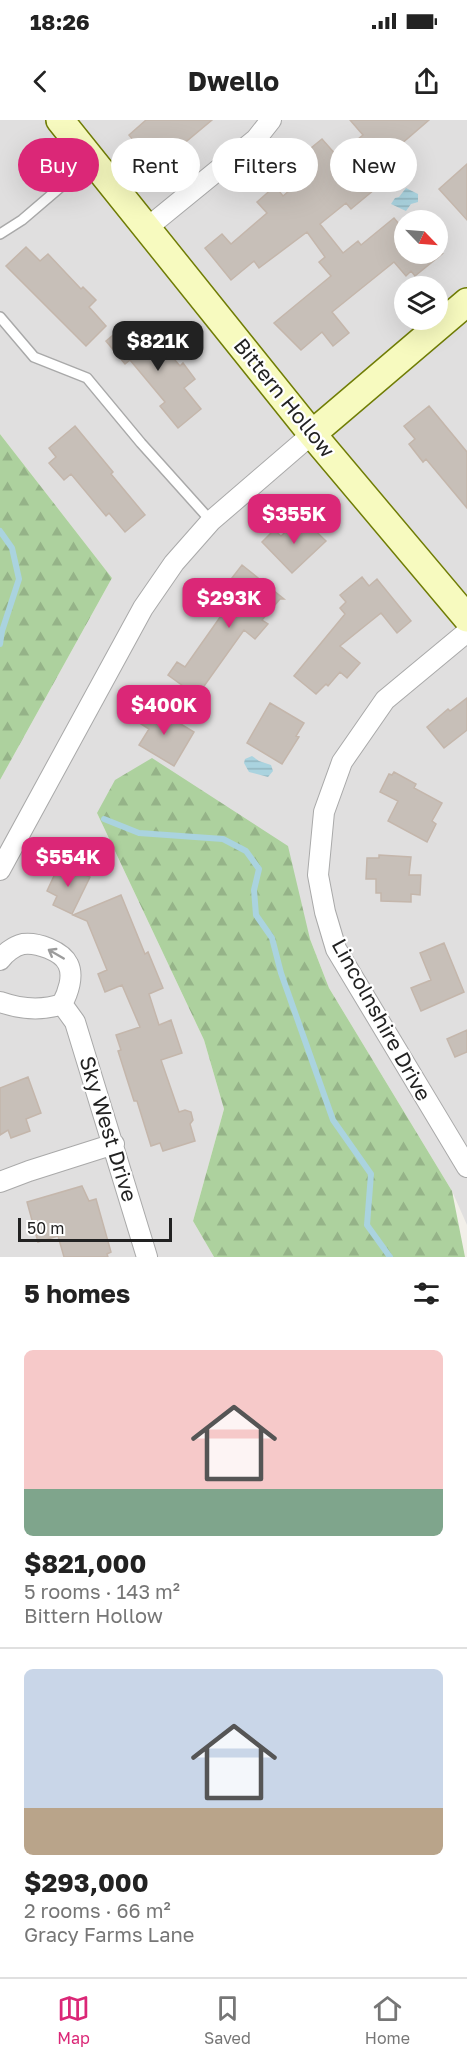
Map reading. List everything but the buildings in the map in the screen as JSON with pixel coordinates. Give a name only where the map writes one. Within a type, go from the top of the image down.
[{"type":"street","name":"Bittern Hollow","points":[[60,120],[75,138]]},
{"type":"street","points":[[147,228],[256,139],[271,120]]},
{"type":"street","name":"Bittern Hollow","points":[[99,168],[312,434],[467,618]]},
{"type":"street","points":[[0,870],[143,608],[174,563],[211,521],[467,302]]},
{"type":"street","name":"Lincolnshire Drive","points":[[467,632],[385,700],[342,762],[324,812],[318,875],[325,912],[336,949],[467,1167]]},
{"type":"street","points":[[0,960],[6,952],[22,944],[40,946],[62,955],[68,963],[71,974],[68,994],[62,1004],[46,1009],[19,1007],[0,1002]]},
{"type":"street","name":"Sky West Drive","points":[[62,1004],[75,1022],[147,1257]]},
{"type":"street","points":[[0,1182],[114,1144]]},
{"type":"lane","points":[[0,234],[22,220],[55,192]]},
{"type":"lane","points":[[0,317],[34,357],[87,378],[141,444],[211,521]]},
{"type":"shaded area","points":[[0,120],[467,120],[467,1225],[452,1191],[329,988],[310,939],[97,813],[204,1040],[224,1109],[193,1221],[214,1257],[0,1257],[0,780],[112,578],[0,434]]},
{"type":"green space","points":[[0,434],[112,578],[0,780]]},
{"type":"green space","points":[[152,758],[288,846],[310,939],[329,988],[452,1191],[465,1257],[214,1257],[193,1221],[224,1109],[204,1040],[97,813],[115,780]]},
{"type":"water","points":[[403,192],[414,192],[418,194],[418,202],[404,210],[391,204],[395,198]]},
{"type":"water","points":[[252,756],[271,765],[273,771],[268,777],[249,772],[244,763],[245,759]]},
{"type":"waterway","points":[[0,531],[12,548],[19,579],[0,644]]},
{"type":"waterway","points":[[104,819],[139,833],[223,839],[246,851],[259,869],[254,890],[256,915],[272,938],[281,973],[333,1120],[371,1174],[367,1225],[390,1257]]}]
